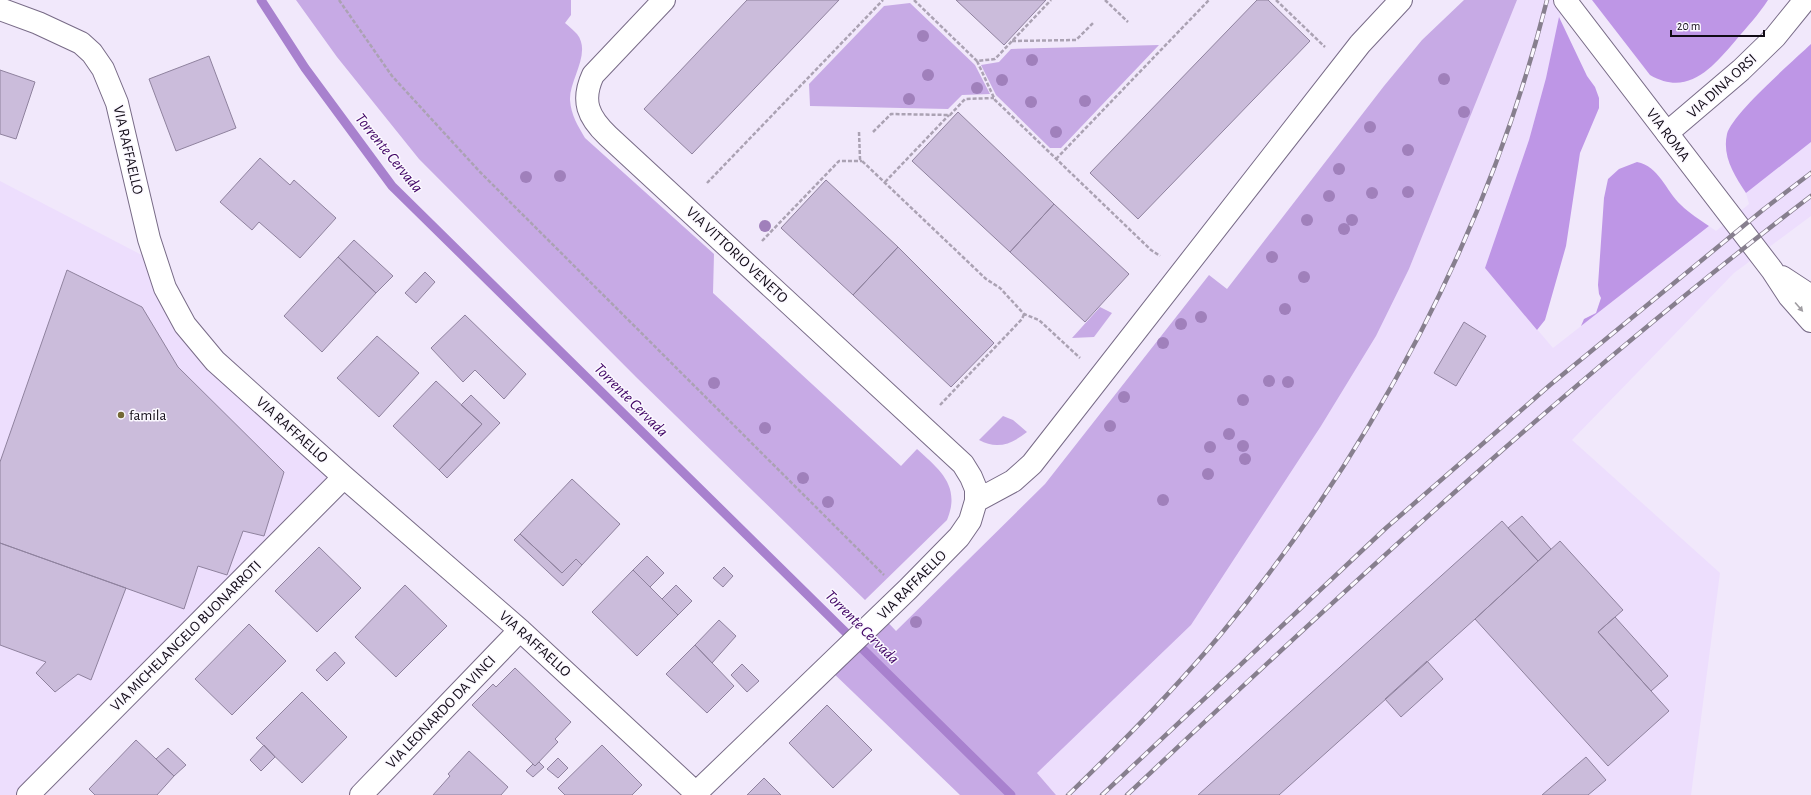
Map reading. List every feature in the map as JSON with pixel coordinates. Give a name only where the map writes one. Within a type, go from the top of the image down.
[{"type":"street","name":"VIA VITTORIO VENETO","points":[[664,0],[593,75],[588,86],[587,97],[591,116],[608,136],[963,464],[976,489],[976,501]]},
{"type":"street","points":[[976,501],[1013,481],[1032,464],[1360,44],[1401,0]]},
{"type":"street","name":"VIA ROMA","points":[[1565,0],[1772,270],[1789,296],[1811,321]]},
{"type":"street","name":"VIA DINA ORSI","points":[[1667,133],[1741,70],[1775,37],[1805,0]]},
{"type":"street","name":"VIA RAFFAELLO","points":[[0,9],[38,23],[81,43],[92,53],[103,69],[117,103],[149,239],[165,288],[185,325],[215,361],[344,477],[520,630],[695,794],[828,668],[959,537],[970,521],[976,501]]},
{"type":"street","name":"VIA ROMA","points":[[1772,270],[1811,296]]},
{"type":"street","name":"VIA MICHELANGELO BUONARROTI","points":[[28,795],[344,477]]},
{"type":"street","name":"VIA LEONARDO DA VINCI","points":[[361,795],[520,630]]},
{"type":"path","points":[[339,0],[392,76],[480,172],[886,576]]},
{"type":"path","points":[[707,183],[883,0]]},
{"type":"path","points":[[914,0],[977,60],[994,98],[1151,250],[1162,257]]},
{"type":"path","points":[[977,60],[995,59],[1051,0]]},
{"type":"path","points":[[1105,0],[1128,22]]},
{"type":"path","points":[[1056,159],[1209,0]]},
{"type":"path","points":[[1276,0],[1329,52]]},
{"type":"path","points":[[1012,41],[1076,40],[1092,22]]},
{"type":"path","points":[[885,182],[965,99],[994,98]]},
{"type":"path","points":[[873,132],[891,114],[950,115]]},
{"type":"path","points":[[859,132],[860,159],[986,279],[1000,288],[1024,314],[1039,320],[1085,362]]},
{"type":"path","points":[[759,244],[839,161],[862,161]]},
{"type":"path","points":[[936,409],[1022,319],[1024,314]]},
{"type":"shaded area","points":[[296,0],[571,0],[571,15],[565,23],[577,34],[581,41],[582,50],[570,100],[573,115],[585,138],[714,254],[713,293],[901,466],[917,449],[933,464],[946,480],[950,488],[951,508],[947,520],[865,600],[636,377],[419,159],[337,57]]},
{"type":"shaded area","points":[[1464,0],[1517,0],[1409,269],[1376,336],[1321,426],[1191,625],[1037,773],[1056,795],[960,795],[828,668],[881,615],[896,631],[1045,484],[1209,275],[1227,289],[1384,86],[1422,40]]},
{"type":"shaded area","points":[[1517,0],[1564,0],[1546,78],[1529,140],[1485,268],[1553,348],[1709,226],[1716,231],[1749,204],[1746,193],[1811,142],[1811,216],[1734,273],[1572,440],[1720,573],[1691,795],[1056,795],[1037,773],[1191,625],[1321,426],[1376,336],[1409,269]]},
{"type":"shaded area","points":[[1592,0],[1768,0],[1718,60],[1698,76],[1688,81],[1676,83],[1664,81],[1650,75]]},
{"type":"shaded area","points":[[910,3],[975,65],[990,94],[962,95],[948,109],[810,106],[809,84],[884,6]]},
{"type":"shaded area","points":[[1559,17],[1587,76],[1595,87],[1599,98],[1599,108],[1580,153],[1566,246],[1545,320],[1537,330],[1485,268],[1529,140],[1546,78]]},
{"type":"shaded area","points":[[1811,44],[1811,142],[1746,193],[1730,165],[1726,150],[1727,134],[1731,125],[1751,101]]},
{"type":"shaded area","points":[[1159,45],[1061,148],[1050,148],[996,95],[981,65],[999,62],[1011,49]]},
{"type":"shaded area","points":[[1637,162],[1645,164],[1651,168],[1681,205],[1709,226],[1581,326],[1584,319],[1596,313],[1601,298],[1598,285],[1604,198],[1608,179],[1619,169]]},
{"type":"shaded area","points":[[0,181],[157,263],[185,325],[344,477],[28,795],[0,795]]},
{"type":"shaded area","points":[[1100,307],[1112,313],[1094,337],[1072,338]]},
{"type":"shaded area","points":[[1003,416],[1013,420],[1027,432],[1016,440],[998,445],[992,445],[979,440]]},
{"type":"building","points":[[747,0],[839,0],[692,154],[644,109]]},
{"type":"building","points":[[956,0],[1046,0],[1004,45]]},
{"type":"building","points":[[1257,0],[1268,0],[1310,41],[1138,219],[1090,173]]},
{"type":"building","points":[[209,56],[236,128],[176,151],[149,79]]},
{"type":"building","points":[[0,70],[35,82],[16,139],[0,134]]},
{"type":"building","points":[[958,112],[1054,204],[1010,252],[912,161]]},
{"type":"building","points":[[260,158],[290,185],[294,180],[336,218],[300,258],[259,222],[252,230],[220,202]]},
{"type":"building","points":[[826,180],[898,247],[853,295],[781,228]]},
{"type":"building","points":[[1054,204],[1129,274],[1085,322],[1010,252]]},
{"type":"building","points":[[354,240],[393,276],[376,293],[338,257]]},
{"type":"building","points":[[898,247],[994,343],[951,387],[853,295]]},
{"type":"building","points":[[338,257],[376,293],[322,352],[284,316]]},
{"type":"building","name":"famila","points":[[67,270],[142,307],[178,367],[284,472],[264,536],[243,531],[227,575],[198,566],[184,609],[0,543],[0,462]]},
{"type":"building","points":[[425,272],[435,282],[416,303],[405,293]]},
{"type":"building","points":[[465,315],[526,374],[504,399],[475,370],[463,382],[431,348]]},
{"type":"building","points":[[1464,322],[1486,336],[1456,386],[1434,373]]},
{"type":"building","points":[[377,336],[419,373],[379,417],[337,378]]},
{"type":"building","points":[[436,381],[482,424],[439,470],[393,426]]},
{"type":"building","points":[[471,395],[500,423],[447,478],[439,470],[482,424],[461,405]]},
{"type":"building","points":[[572,479],[620,524],[582,565],[576,559],[562,573],[520,534]]},
{"type":"building","points":[[1522,516],[1551,549],[1538,561],[1508,528]]},
{"type":"building","points":[[1502,521],[1538,561],[1475,619],[1279,795],[1198,795]]},
{"type":"building","points":[[520,534],[562,573],[576,559],[582,565],[563,586],[514,540]]},
{"type":"building","points":[[1560,541],[1623,610],[1598,632],[1669,711],[1608,766],[1475,619]]},
{"type":"building","points":[[0,543],[126,588],[91,680],[78,674],[55,692],[36,673],[46,662],[0,645]]},
{"type":"building","points":[[319,547],[361,588],[317,632],[275,591]]},
{"type":"building","points":[[647,556],[664,573],[650,587],[633,570]]},
{"type":"building","points":[[724,567],[733,576],[723,587],[713,578]]},
{"type":"building","points":[[633,570],[678,615],[637,656],[592,612]]},
{"type":"building","points":[[405,585],[447,626],[396,677],[355,637]]},
{"type":"building","points":[[676,585],[692,601],[678,615],[662,599]]},
{"type":"building","points":[[1615,617],[1668,676],[1651,691],[1598,632]]},
{"type":"building","points":[[719,620],[736,636],[712,663],[695,645]]},
{"type":"building","points":[[249,624],[286,661],[232,715],[195,679]]},
{"type":"building","points":[[695,645],[734,686],[707,713],[666,674]]},
{"type":"building","points":[[335,652],[345,663],[327,681],[316,670]]},
{"type":"building","points":[[1427,661],[1443,679],[1401,717],[1385,699]]},
{"type":"building","points":[[742,664],[759,681],[747,692],[731,675]]},
{"type":"building","points":[[515,668],[571,722],[555,739],[558,742],[535,766],[472,705],[493,684],[496,687]]},
{"type":"building","points":[[302,692],[347,737],[302,783],[256,738]]},
{"type":"building","points":[[827,705],[872,750],[833,788],[789,743]]},
{"type":"building","points":[[136,740],[174,776],[157,795],[95,795],[89,789]]},
{"type":"building","points":[[264,745],[275,757],[261,771],[250,760]]},
{"type":"building","points":[[602,745],[642,785],[632,795],[565,795],[558,788]]},
{"type":"building","points":[[168,748],[186,765],[174,776],[156,759]]},
{"type":"building","points":[[469,751],[508,787],[501,795],[433,795],[450,776],[448,774]]},
{"type":"building","points":[[1586,757],[1606,780],[1588,795],[1542,795]]},
{"type":"building","points":[[558,758],[568,768],[558,778],[547,769]]},
{"type":"building","points":[[539,762],[544,767],[533,777],[526,771],[533,764],[535,766]]},
{"type":"building","points":[[764,778],[781,795],[747,795]]},
{"type":"waterway","name":"Torrente Cervada","points":[[261,0],[305,68],[392,186],[1011,795]]},
{"type":"railway","points":[[1068,795],[1146,717],[1221,634],[1276,564],[1328,490],[1376,414],[1419,335],[1458,254],[1493,171],[1523,86],[1547,0]]},
{"type":"railway","points":[[1102,795],[1386,528],[1550,385],[1764,209],[1811,173]]},
{"type":"railway","points":[[1127,795],[1461,486],[1633,338],[1721,266],[1811,196]]},
{"type":"place","name":"famila","points":[[121,415]]}]
